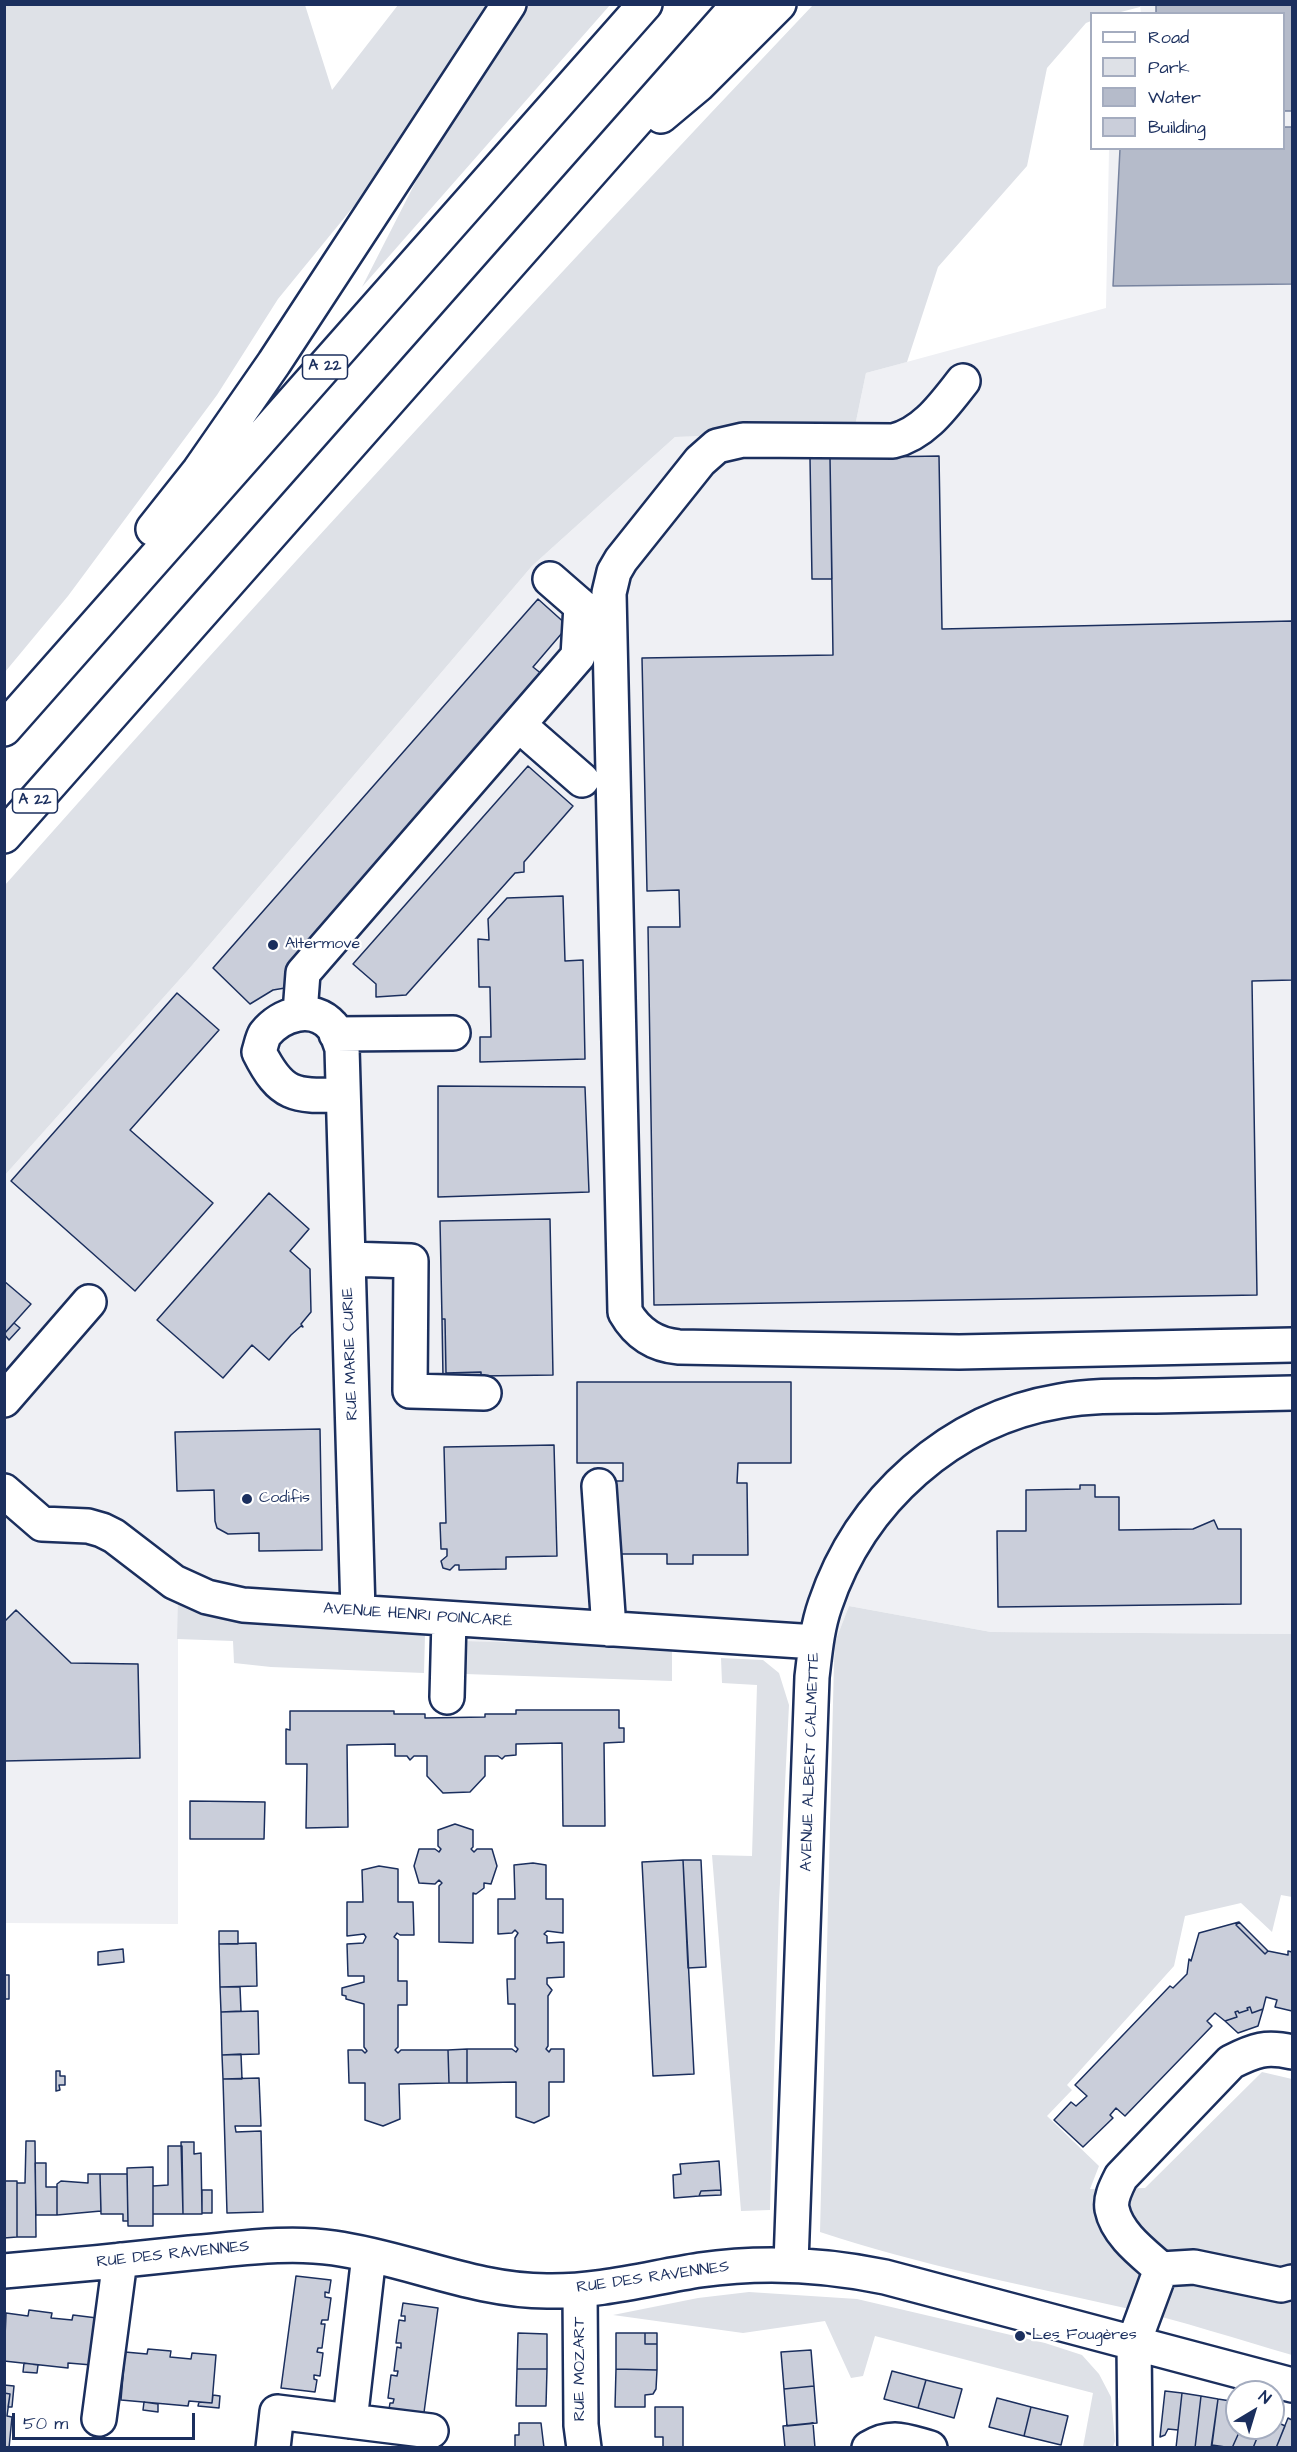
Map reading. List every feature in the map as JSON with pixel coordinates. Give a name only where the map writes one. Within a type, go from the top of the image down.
[{"type":"main road","points":[[4,713],[179,497],[233,423],[508,4]]},
{"type":"main road","name":"A 22","points":[[4,729],[645,4]]},
{"type":"main road","name":"A 22","points":[[4,836],[739,4]]},
{"type":"main road","points":[[595,167],[698,86],[779,4]]},
{"type":"main road","points":[[963,381],[936,413],[904,438],[893,441],[743,440],[717,446],[700,460],[621,560],[610,582],[626,1312],[631,1322],[649,1338],[668,1346],[679,1347],[958,1352],[1293,1345]]},
{"type":"main road","points":[[300,1013],[303,973],[578,656],[581,606],[550,579]]},
{"type":"main road","points":[[519,725],[582,780]]},
{"type":"main road","points":[[343,1095],[300,1095],[285,1088],[271,1075],[259,1052],[263,1036],[278,1021],[300,1013],[317,1015],[333,1026],[336,1034],[453,1033]]},
{"type":"main road","name":"RUE MARIE CURIE","points":[[336,1034],[342,1048],[358,1612]]},
{"type":"main road","points":[[348,1259],[411,1262],[410,1391],[484,1393]]},
{"type":"main road","points":[[4,1400],[89,1302]]},
{"type":"main road","name":"AVENUE ALBERT CALMETTE","points":[[791,2264],[812,1677],[816,1642],[825,1605],[846,1556],[872,1516],[902,1481],[926,1460],[991,1421],[1036,1406],[1081,1398],[1293,1393]]},
{"type":"main road","points":[[599,1486],[609,1629]]},
{"type":"main road","name":"AVENUE HENRI POINCARÉ","points":[[4,1491],[42,1524],[88,1526],[102,1530],[114,1536],[174,1582],[222,1601],[816,1642]]},
{"type":"main road","points":[[447,1697],[449,1618]]},
{"type":"main road","points":[[1293,2052],[1275,2048],[1254,2050],[1231,2062],[1121,2177],[1113,2193],[1112,2210],[1134,2246],[1161,2269],[1194,2267],[1281,2285],[1293,2282]]},
{"type":"main road","name":"RUE DES RAVENNES","points":[[4,2271],[289,2245],[334,2248],[501,2287],[548,2291],[580,2290],[702,2270],[791,2264],[850,2270],[885,2277],[1293,2385]]},
{"type":"main road","points":[[350,2421],[369,2255]]},
{"type":"main road","points":[[99,2419],[120,2260]]},
{"type":"main road","points":[[1135,2448],[1134,2342],[1161,2269]]},
{"type":"main road","name":"RUE MOZART","points":[[580,2290],[581,2425],[584,2448]]},
{"type":"main road","points":[[273,2448],[277,2412],[431,2431]]},
{"type":"main road","points":[[869,2448],[881,2440],[894,2438],[930,2448]]},
{"type":"shaded area","points":[[1140,5],[1292,5],[1292,1634],[991,1632],[849,1606],[835,1642],[834,1662],[778,1653],[465,1641],[425,1634],[321,1628],[235,1615],[178,1602],[178,1924],[5,1923],[5,1175],[188,970],[532,566],[675,437],[854,431],[866,373],[1106,308],[1109,150],[1285,150],[1285,12],[1141,12]]},
{"type":"green space","points":[[5,5],[305,5],[332,90],[398,5],[493,5],[394,157],[278,299],[217,395],[68,596],[5,672]]},
{"type":"green space","points":[[529,5],[610,5],[362,287],[438,138]]},
{"type":"green space","points":[[813,5],[1140,5],[1140,7],[1121,12],[1090,12],[1090,21],[1086,23],[1047,68],[1027,166],[938,267],[907,362],[866,373],[854,431],[675,437],[532,566],[188,970],[5,1175],[5,885],[204,662],[608,223]]},
{"type":"green space","points":[[178,1601],[235,1615],[321,1628],[425,1634],[424,1673],[271,1667],[234,1663],[233,1641],[177,1639]]},
{"type":"green space","points":[[849,1606],[991,1632],[1292,1634],[1292,1897],[1281,1895],[1272,1932],[1241,1903],[1185,1916],[1174,1966],[1067,2085],[1072,2090],[1047,2116],[1099,2166],[1090,2189],[1145,2188],[1262,2072],[1292,2079],[1292,2355],[1125,2308],[933,2264],[820,2232],[834,1662],[835,1642]]},
{"type":"green space","points":[[465,1641],[672,1647],[672,1681],[465,1674]]},
{"type":"green space","points":[[721,1658],[763,1660],[779,1673],[789,1705],[779,1903],[770,2210],[741,2211],[712,1855],[752,1856],[757,1685],[722,1683]]},
{"type":"green space","points":[[749,2292],[857,2299],[1045,2343],[1082,2355],[1099,2374],[1111,2397],[1115,2441],[1113,2447],[1083,2447],[1093,2393],[875,2336],[863,2376],[851,2378],[825,2321],[743,2333],[613,2315],[698,2298]]},
{"type":"water","points":[[1156,5],[1292,5],[1292,111],[1285,111],[1285,12],[1156,12]]},
{"type":"water","points":[[1285,127],[1292,127],[1292,284],[1113,286],[1120,150],[1285,150]]},
{"type":"building","points":[[939,456],[942,629],[1292,621],[1292,980],[1252,981],[1257,1295],[654,1305],[648,927],[680,927],[679,890],[647,891],[642,658],[833,655],[830,458]]},
{"type":"building","points":[[810,458],[830,458],[832,579],[812,579]]},
{"type":"building","points":[[538,599],[568,626],[533,667],[548,679],[285,976],[285,988],[273,990],[250,1004],[213,968]]},
{"type":"building","points":[[528,766],[573,806],[524,862],[524,872],[515,873],[406,995],[376,997],[376,984],[353,964]]},
{"type":"building","points":[[563,896],[565,961],[583,960],[585,1059],[480,1062],[480,1037],[491,1037],[490,987],[479,987],[478,939],[489,940],[488,919],[507,898]]},
{"type":"building","points":[[177,993],[219,1030],[130,1130],[213,1203],[135,1291],[11,1181]]},
{"type":"building","points":[[438,1086],[585,1087],[589,1192],[438,1197]]},
{"type":"building","points":[[269,1193],[309,1229],[290,1251],[310,1269],[311,1312],[301,1324],[303,1327],[301,1326],[291,1335],[269,1360],[252,1345],[223,1378],[157,1320]]},
{"type":"building","points":[[550,1219],[553,1375],[481,1376],[481,1372],[446,1373],[445,1319],[442,1319],[440,1221]]},
{"type":"building","points":[[4,1281],[31,1304],[4,1334]]},
{"type":"building","points":[[442,1319],[445,1319],[446,1373],[481,1372],[481,1376],[443,1377]]},
{"type":"building","points":[[14,1323],[20,1328],[9,1340],[4,1334]]},
{"type":"building","points":[[577,1382],[791,1382],[791,1463],[738,1463],[737,1483],[747,1483],[748,1555],[693,1555],[693,1564],[667,1564],[667,1554],[613,1554],[613,1481],[623,1481],[623,1463],[577,1463]]},
{"type":"building","points":[[320,1429],[322,1550],[259,1551],[259,1533],[228,1534],[217,1528],[214,1490],[177,1491],[175,1432]]},
{"type":"building","points":[[554,1445],[557,1556],[506,1557],[506,1569],[459,1570],[459,1565],[455,1565],[450,1570],[443,1568],[441,1561],[447,1556],[447,1549],[441,1549],[440,1523],[446,1523],[444,1447]]},
{"type":"building","points":[[1080,1485],[1095,1485],[1095,1497],[1119,1497],[1119,1530],[1193,1529],[1214,1520],[1218,1529],[1241,1529],[1241,1604],[998,1607],[997,1531],[1026,1531],[1026,1490],[1080,1489]]},
{"type":"building","points":[[16,1610],[71,1663],[138,1664],[140,1758],[4,1761],[4,1622]]},
{"type":"building","points":[[516,1710],[619,1710],[619,1728],[624,1728],[624,1742],[604,1743],[605,1826],[563,1826],[562,1743],[516,1744],[516,1755],[505,1756],[502,1759],[498,1756],[485,1756],[485,1776],[470,1792],[443,1793],[427,1776],[427,1756],[414,1756],[410,1760],[407,1756],[395,1756],[395,1744],[347,1745],[348,1827],[306,1828],[307,1764],[286,1764],[286,1729],[290,1730],[290,1711],[394,1711],[394,1714],[425,1714],[425,1718],[485,1717],[485,1714],[516,1714]]},
{"type":"building","points":[[190,1801],[265,1802],[264,1839],[190,1839]]},
{"type":"building","points":[[455,1824],[473,1830],[471,1849],[474,1852],[477,1849],[492,1849],[497,1866],[491,1884],[484,1883],[484,1888],[476,1894],[473,1893],[473,1943],[439,1942],[439,1886],[442,1883],[439,1880],[435,1884],[419,1883],[414,1866],[419,1849],[435,1849],[439,1852],[441,1849],[438,1846],[438,1830]]},
{"type":"building","points":[[683,1860],[701,1860],[706,1967],[688,1968]]},
{"type":"building","points":[[683,1860],[694,2074],[653,2076],[642,1862]]},
{"type":"building","points":[[533,1863],[546,1865],[546,1899],[563,1899],[563,1933],[547,1931],[544,1934],[547,1936],[547,1943],[564,1942],[564,1977],[547,1978],[547,1984],[552,1990],[548,1996],[548,2046],[546,2049],[549,2052],[551,2049],[564,2049],[564,2082],[549,2082],[549,2116],[534,2123],[516,2117],[516,2082],[467,2083],[467,2049],[512,2049],[516,2052],[518,2049],[515,2046],[515,2004],[508,2004],[507,1979],[515,1979],[515,1938],[518,1933],[515,1930],[512,1933],[498,1934],[498,1899],[515,1899],[514,1865]]},
{"type":"building","points":[[379,1866],[398,1869],[398,1902],[413,1902],[414,1935],[397,1933],[394,1937],[398,1940],[398,1981],[407,1981],[407,2005],[398,2005],[398,2047],[395,2050],[398,2053],[401,2050],[448,2050],[449,2083],[399,2084],[400,2119],[383,2126],[365,2120],[365,2083],[349,2083],[348,2050],[362,2050],[365,2053],[367,2051],[364,2047],[364,2004],[346,1999],[346,1996],[342,1995],[342,1988],[364,1982],[364,1976],[348,1976],[347,1944],[363,1943],[366,1937],[364,1934],[347,1936],[347,1902],[363,1902],[362,1870]]},
{"type":"building","points":[[1239,1922],[1236,1925],[1265,1954],[1268,1951],[1288,1955],[1288,1951],[1292,1952],[1292,2011],[1275,2007],[1277,2000],[1266,1997],[1263,2009],[1252,2013],[1250,2007],[1239,2013],[1235,2012],[1237,2017],[1225,2021],[1215,2013],[1207,2021],[1212,2026],[1125,2116],[1116,2108],[1110,2115],[1113,2118],[1083,2147],[1054,2120],[1071,2102],[1076,2106],[1087,2096],[1075,2085],[1170,1986],[1173,1988],[1187,1974],[1189,1959],[1191,1961],[1199,1933]]},
{"type":"building","points":[[1239,1922],[1268,1951],[1265,1954],[1236,1925]]},
{"type":"building","points":[[219,1931],[238,1931],[238,1944],[219,1944]]},
{"type":"building","points":[[256,1943],[257,1986],[220,1987],[219,1944]]},
{"type":"building","points":[[123,1949],[124,1962],[98,1965],[98,1952]]},
{"type":"building","points":[[4,1975],[9,1975],[9,1999],[4,1999]]},
{"type":"building","points":[[220,1987],[240,1987],[241,2011],[221,2012]]},
{"type":"building","points":[[1250,2007],[1252,2013],[1263,2009],[1258,2026],[1238,2033],[1225,2021],[1237,2017],[1235,2012],[1248,2010],[1247,2008]]},
{"type":"building","points":[[258,2011],[259,2054],[222,2055],[221,2012]]},
{"type":"building","points":[[467,2049],[467,2083],[449,2083],[448,2050]]},
{"type":"building","points":[[241,2054],[242,2079],[223,2079],[222,2055]]},
{"type":"building","points":[[56,2071],[60,2071],[60,2076],[65,2076],[65,2085],[59,2085],[60,2090],[56,2091]]},
{"type":"building","points":[[259,2078],[261,2126],[235,2126],[236,2132],[261,2131],[263,2212],[227,2213],[223,2079]]},
{"type":"building","points":[[26,2141],[35,2141],[36,2237],[17,2237],[17,2183],[25,2183]]},
{"type":"building","points":[[181,2142],[194,2142],[194,2154],[201,2153],[202,2214],[183,2214]]},
{"type":"building","points":[[168,2146],[182,2146],[183,2214],[153,2214],[153,2186],[168,2185]]},
{"type":"building","points":[[719,2161],[721,2190],[701,2191],[699,2196],[674,2198],[673,2175],[681,2174],[680,2164]]},
{"type":"building","points":[[35,2163],[46,2163],[46,2187],[57,2187],[57,2215],[36,2215]]},
{"type":"building","points":[[153,2167],[153,2226],[128,2226],[127,2168]]},
{"type":"building","points":[[88,2174],[100,2174],[101,2211],[57,2215],[57,2184],[61,2181],[88,2183]]},
{"type":"building","points":[[100,2174],[127,2174],[128,2221],[123,2221],[123,2214],[101,2214]]},
{"type":"building","points":[[4,2181],[17,2181],[17,2237],[4,2238]]},
{"type":"building","points":[[202,2190],[212,2190],[212,2213],[202,2213]]},
{"type":"building","points":[[721,2190],[721,2195],[699,2196],[701,2191]]},
{"type":"building","points":[[296,2276],[331,2280],[329,2293],[325,2292],[325,2297],[331,2298],[328,2320],[322,2320],[321,2324],[325,2324],[322,2348],[318,2348],[317,2352],[323,2353],[320,2376],[314,2375],[314,2379],[317,2380],[315,2392],[281,2388]]},
{"type":"building","points":[[403,2303],[438,2308],[423,2420],[388,2415],[390,2403],[393,2403],[394,2399],[388,2398],[391,2375],[397,2376],[398,2371],[394,2371],[397,2347],[401,2348],[401,2343],[396,2343],[399,2320],[405,2321],[405,2316],[401,2316]]},
{"type":"building","points":[[29,2310],[52,2313],[51,2318],[72,2320],[73,2315],[97,2318],[92,2365],[68,2363],[68,2368],[4,2361],[6,2313],[28,2316]]},
{"type":"building","points":[[518,2333],[547,2334],[547,2369],[517,2369]]},
{"type":"building","points":[[616,2333],[645,2333],[645,2344],[657,2344],[657,2370],[616,2369]]},
{"type":"building","points":[[645,2333],[657,2333],[657,2344],[645,2344]]},
{"type":"building","points":[[148,2349],[171,2351],[170,2357],[191,2359],[192,2353],[216,2355],[212,2403],[189,2401],[188,2406],[121,2400],[125,2352],[147,2354]]},
{"type":"building","points":[[811,2350],[814,2386],[784,2389],[781,2352]]},
{"type":"building","points":[[24,2363],[38,2365],[37,2373],[23,2372]]},
{"type":"building","points":[[517,2369],[547,2369],[546,2406],[516,2406]]},
{"type":"building","points":[[616,2369],[657,2370],[656,2389],[653,2394],[645,2395],[645,2407],[615,2407]]},
{"type":"building","points":[[892,2371],[926,2380],[918,2408],[884,2399]]},
{"type":"building","points":[[926,2380],[962,2389],[954,2418],[918,2408]]},
{"type":"building","points":[[4,2385],[14,2386],[12,2407],[8,2407],[10,2394],[4,2393]]},
{"type":"building","points":[[814,2386],[817,2423],[787,2426],[784,2389]]},
{"type":"building","points":[[1165,2391],[1182,2393],[1178,2430],[1168,2429],[1165,2435],[1160,2437]]},
{"type":"building","points":[[4,2393],[10,2394],[7,2416],[12,2417],[9,2448],[4,2448]]},
{"type":"building","points":[[1182,2393],[1201,2396],[1195,2448],[1176,2448]]},
{"type":"building","points":[[213,2395],[220,2396],[219,2408],[198,2406],[199,2402],[212,2403]]},
{"type":"building","points":[[1201,2396],[1218,2399],[1211,2448],[1195,2448]]},
{"type":"building","points":[[997,2398],[1031,2407],[1024,2436],[989,2427]]},
{"type":"building","points":[[1218,2399],[1225,2400],[1225,2440],[1236,2440],[1232,2448],[1212,2445]]},
{"type":"building","points":[[144,2402],[158,2404],[158,2412],[143,2410]]},
{"type":"building","points":[[655,2407],[683,2407],[683,2447],[663,2447],[663,2437],[655,2437]]},
{"type":"building","points":[[1031,2407],[1068,2416],[1061,2445],[1024,2436]]},
{"type":"building","points":[[1288,2418],[1292,2420],[1292,2448],[1276,2448],[1279,2440],[1285,2440],[1285,2426]]},
{"type":"building","points":[[519,2423],[541,2423],[544,2448],[515,2448],[515,2435],[519,2435]]},
{"type":"building","points":[[813,2423],[815,2448],[785,2448],[783,2426]]},
{"type":"building","points":[[1236,2440],[1256,2440],[1253,2448],[1232,2448]]},
{"type":"building","points":[[1256,2440],[1279,2440],[1276,2448],[1253,2448]]},
{"type":"place","name":"Altermove","points":[[273,945]]},
{"type":"place","name":"Codifis","points":[[247,1499]]},
{"type":"place","name":"Les Fougères","points":[[1020,2336]]}]
